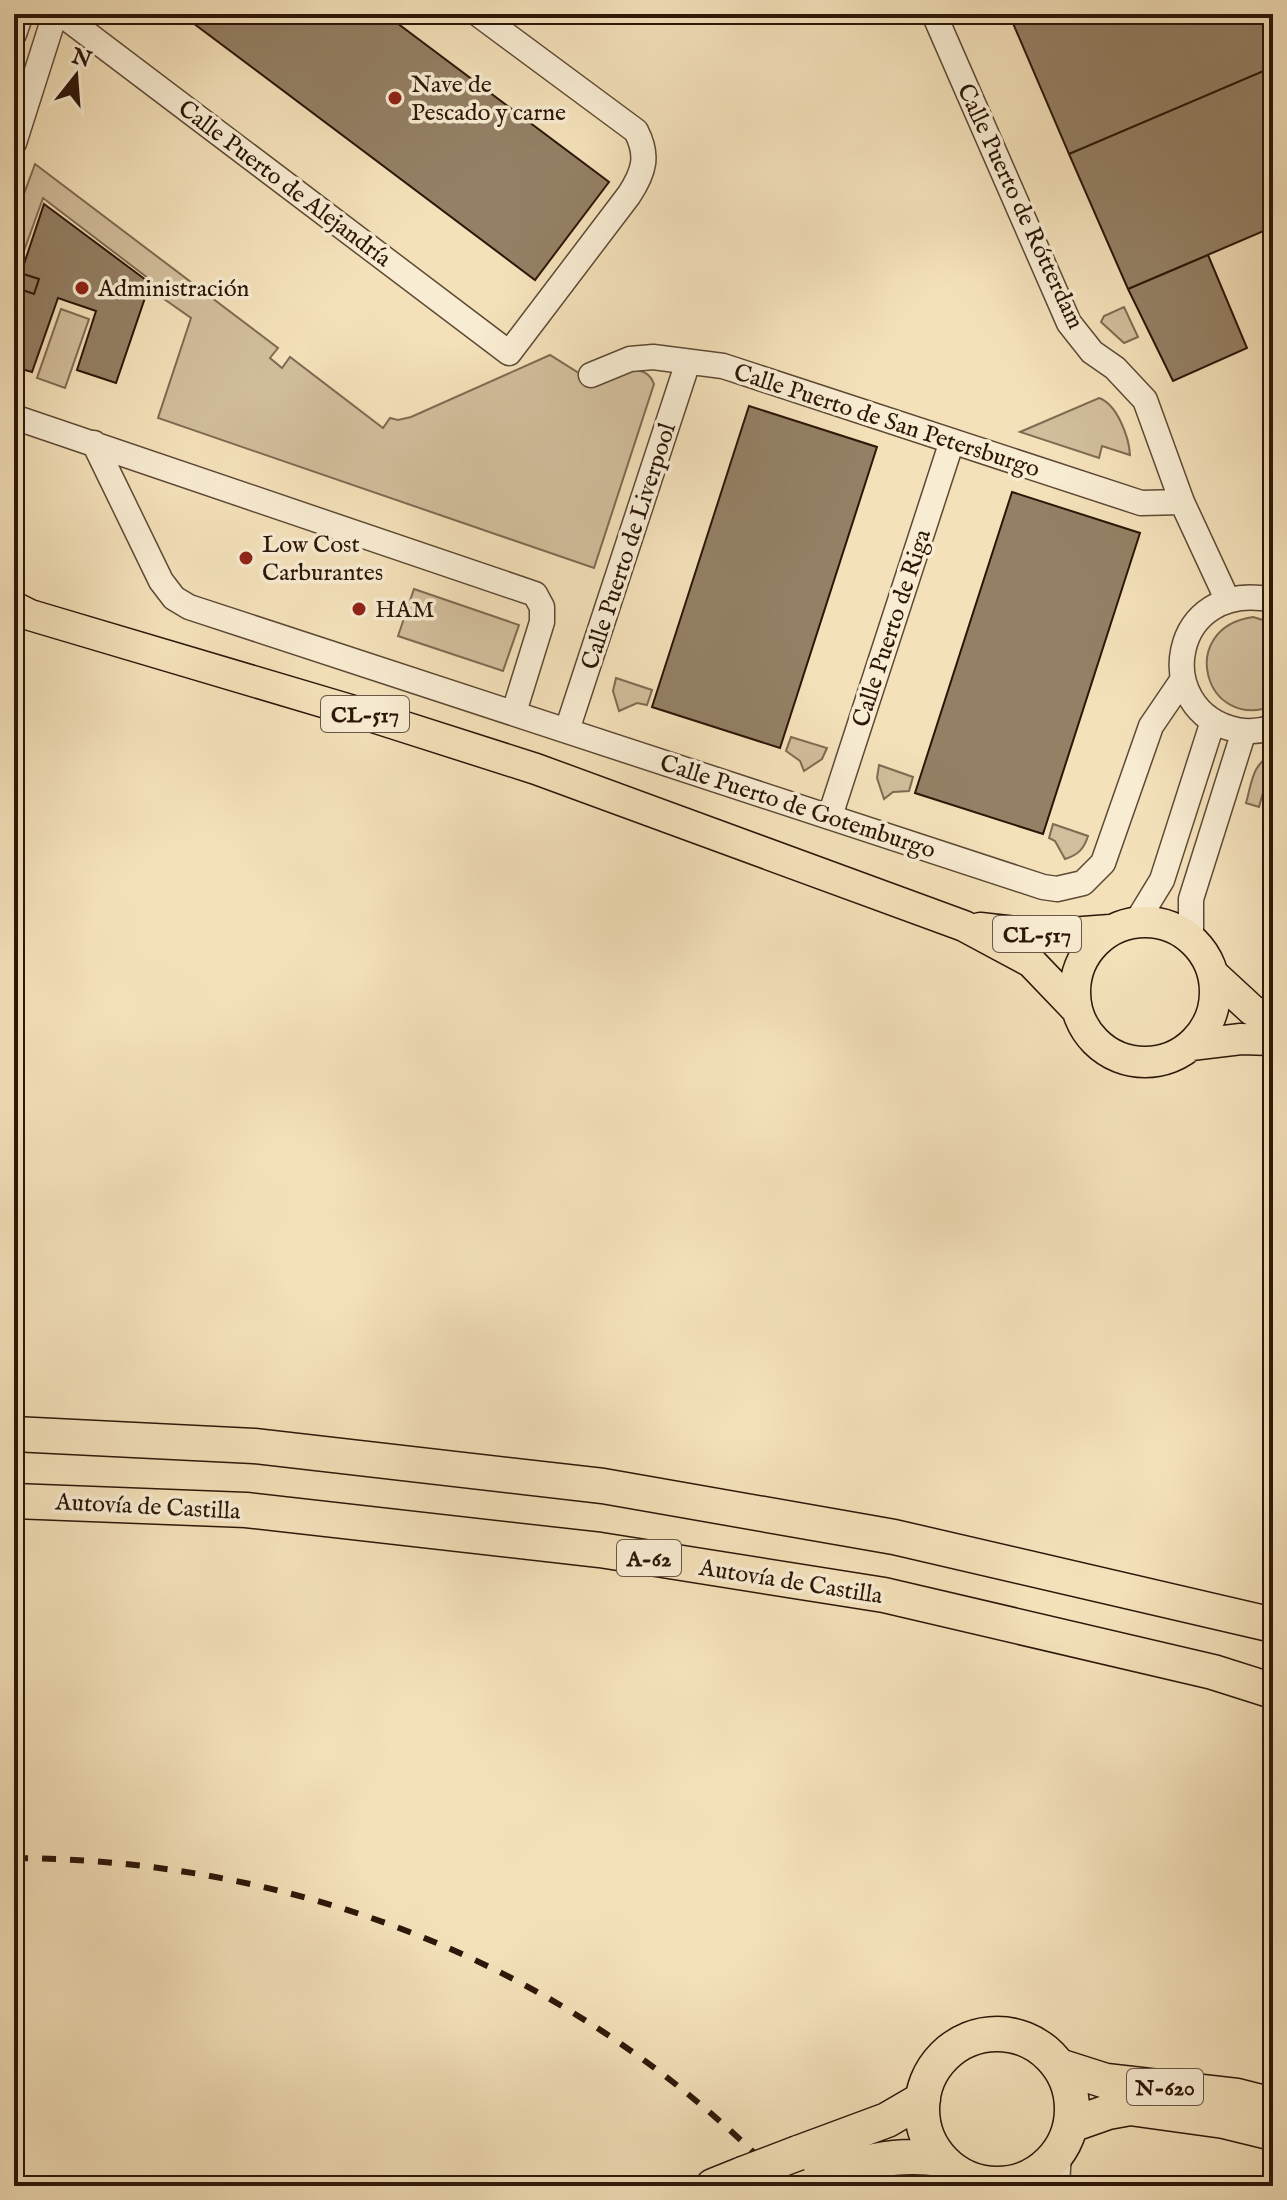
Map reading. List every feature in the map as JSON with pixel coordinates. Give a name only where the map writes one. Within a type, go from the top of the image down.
[{"type":"highway","points":[[14,1434],[254,1446],[603,1486],[894,1537],[1273,1625]]},
{"type":"highway","name":"Autovía de Castilla","points":[[14,1501],[246,1510],[600,1550],[884,1595],[1213,1672],[1273,1691]]},
{"type":"highway","name":"N-620","points":[[821,2162],[923,2099],[929,2077],[941,2058],[959,2044],[980,2036],[1002,2034],[1024,2039],[1043,2049],[1059,2066],[1106,2081],[1237,2096],[1273,2105]]},
{"type":"highway","points":[[1059,2066],[1071,2094],[1065,2138]]},
{"type":"highway","points":[[923,2099],[923,2120],[929,2141],[941,2159]]},
{"type":"highway","name":"N-620","points":[[728,2180],[821,2162],[909,2155],[941,2159],[961,2174],[1013,2184],[1039,2172],[1065,2138],[1108,2112],[1130,2108],[1224,2121],[1273,2133]]},
{"type":"main road","name":"CL-517","points":[[19,612],[367,715],[536,769],[964,926],[1031,962],[1076,1009],[1089,1035],[1111,1053],[1138,1062],[1166,1059],[1191,1045],[1241,1039],[1273,1040]]},
{"type":"main road","name":"CL-517","points":[[964,926],[1043,935],[1166,924],[1191,938]]},
{"type":"main road","name":"CL-517","points":[[1076,1009],[1075,979],[1087,951],[1123,926]]},
{"type":"main road","points":[[1191,938],[1205,954],[1213,974],[1215,1000],[1208,1025],[1191,1045]]},
{"type":"main road","points":[[1213,974],[1252,1010],[1273,1021]]},
{"type":"street","points":[[14,34],[21,14]]},
{"type":"street","points":[[14,143],[55,14]]},
{"type":"street","name":"Calle Puerto de Alejandría","points":[[61,14],[509,353],[629,195],[642,176],[646,156],[636,131],[478,14]]},
{"type":"street","name":"Calle Puerto de Rótterdam","points":[[934,14],[1069,323],[1092,352],[1115,368],[1145,400],[1182,502],[1227,599]]},
{"type":"street","name":"Calle Puerto de San Petersburgo","points":[[591,375],[630,359],[653,357],[723,366],[1141,503],[1182,502]]},
{"type":"street","name":"Calle Puerto de Liverpool","points":[[567,730],[688,362]]},
{"type":"street","points":[[14,417],[535,594],[542,607],[542,622],[514,712]]},
{"type":"street","name":"Calle Puerto de Riga","points":[[830,816],[952,441]]},
{"type":"street","name":"Calle Puerto de Gotemburgo","points":[[94,443],[161,581],[174,598],[189,607],[1043,887],[1057,889],[1083,883],[1103,863],[1151,726],[1183,679]]},
{"type":"street","points":[[1273,600],[1248,595],[1227,599],[1206,611],[1190,630],[1182,654],[1183,679],[1199,710],[1213,721],[1244,731],[1273,727]]},
{"type":"street","points":[[1123,926],[1162,880],[1213,721]]},
{"type":"street","points":[[1191,938],[1191,899],[1244,731]]},
{"type":"street","points":[[1057,2186],[1065,2138]]},
{"type":"shaded area","points":[[35,164],[278,348],[270,358],[282,368],[290,357],[383,428],[390,418],[411,417],[550,355],[598,385],[621,374],[644,372],[654,384],[594,568],[158,418],[191,318],[154,292],[157,285],[43,198],[14,279],[14,221]]},
{"type":"shaded area","points":[[1124,307],[1138,337],[1124,343],[1101,322],[1104,316]]},
{"type":"shaded area","points":[[61,309],[89,319],[65,388],[37,378]]},
{"type":"shaded area","points":[[1099,398],[1111,407],[1121,422],[1130,455],[1102,446],[1099,458],[1020,432]]},
{"type":"shaded area","points":[[414,589],[519,625],[503,671],[398,636]]},
{"type":"shaded area","points":[[1253,617],[1273,623],[1273,706],[1249,710],[1230,705],[1216,692],[1208,675],[1207,657],[1214,639],[1229,625]]},
{"type":"shaded area","points":[[616,678],[652,690],[647,705],[637,703],[619,711],[613,691]]},
{"type":"shaded area","points":[[791,737],[827,748],[822,759],[804,771],[800,761],[786,751]]},
{"type":"shaded area","points":[[1273,757],[1259,807],[1246,803],[1257,768]]},
{"type":"shaded area","points":[[879,765],[913,777],[909,791],[893,792],[884,799],[877,778]]},
{"type":"shaded area","points":[[1053,824],[1088,836],[1085,845],[1074,856],[1065,859],[1055,841],[1049,838]]},
{"type":"building","name":"Nave de Pescado y carne","points":[[181,14],[385,14],[609,182],[535,280]]},
{"type":"building","points":[[1009,14],[1273,14],[1273,67],[1069,154]]},
{"type":"building","points":[[1273,67],[1273,227],[1128,289],[1069,154]]},
{"type":"building","name":"Administración","points":[[44,204],[150,283],[116,383],[77,370],[96,311],[58,298],[32,372],[14,367],[14,294]]},
{"type":"building","points":[[1208,255],[1247,348],[1173,381],[1128,289]]},
{"type":"building","points":[[14,271],[39,279],[34,294],[14,287]]},
{"type":"building","points":[[749,406],[877,447],[780,748],[652,707]]},
{"type":"building","points":[[1012,492],[1140,533],[1043,834],[915,793]]},
{"type":"railway","points":[[14,1858],[124,1864],[231,1880],[334,1906],[435,1942],[531,1988],[622,2044],[707,2110],[787,2186]]},
{"type":"place","name":"Nave de Pescado y carne","points":[[395,98]]},
{"type":"place","name":"Administración","points":[[82,288]]},
{"type":"place","name":"Low Cost Carburantes","points":[[246,558]]},
{"type":"place","name":"HAM","points":[[359,609]]}]
